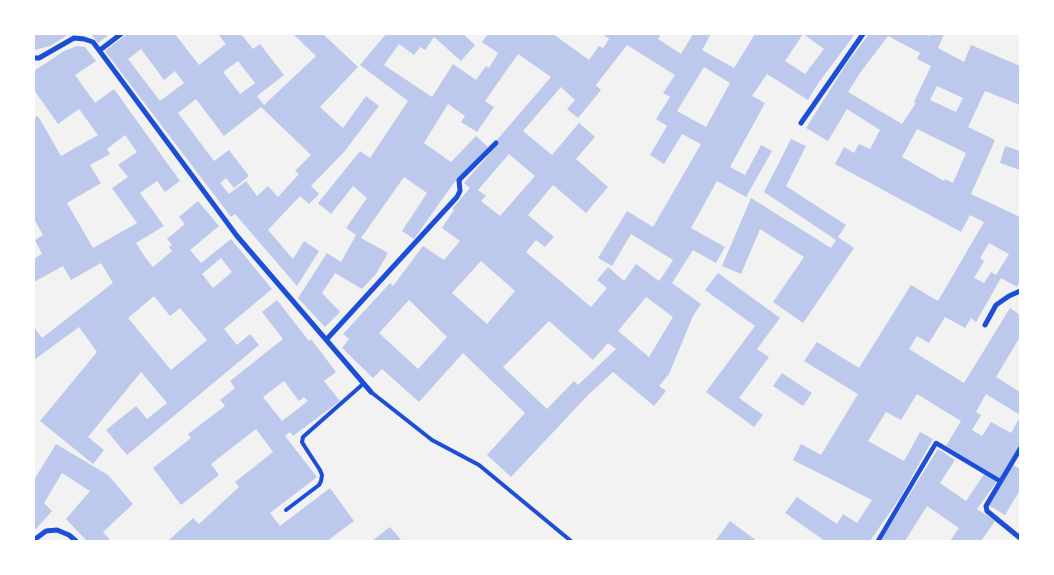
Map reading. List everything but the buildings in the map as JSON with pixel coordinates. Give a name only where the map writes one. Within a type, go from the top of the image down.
[{"type":"street","points":[[100,50],[121,34]]},
{"type":"street","points":[[801,123],[863,34]]},
{"type":"street","points":[[34,58],[39,58],[74,38],[84,38],[93,42],[237,236],[370,392]]},
{"type":"street","points":[[326,340],[457,197],[460,191],[459,180],[496,143]]},
{"type":"street","points":[[985,325],[996,305],[1009,296],[1020,292]]},
{"type":"street","points":[[878,541],[936,443],[1000,481]]},
{"type":"street","points":[[1020,448],[986,506],[987,512],[1020,538]]},
{"type":"street","points":[[34,540],[46,531],[57,530],[69,535],[76,541]]},
{"type":"lane","points":[[286,510],[321,481],[322,475],[320,470],[302,442],[303,437],[363,384]]},
{"type":"lane","points":[[370,392],[432,440],[479,465],[571,541]]}]
